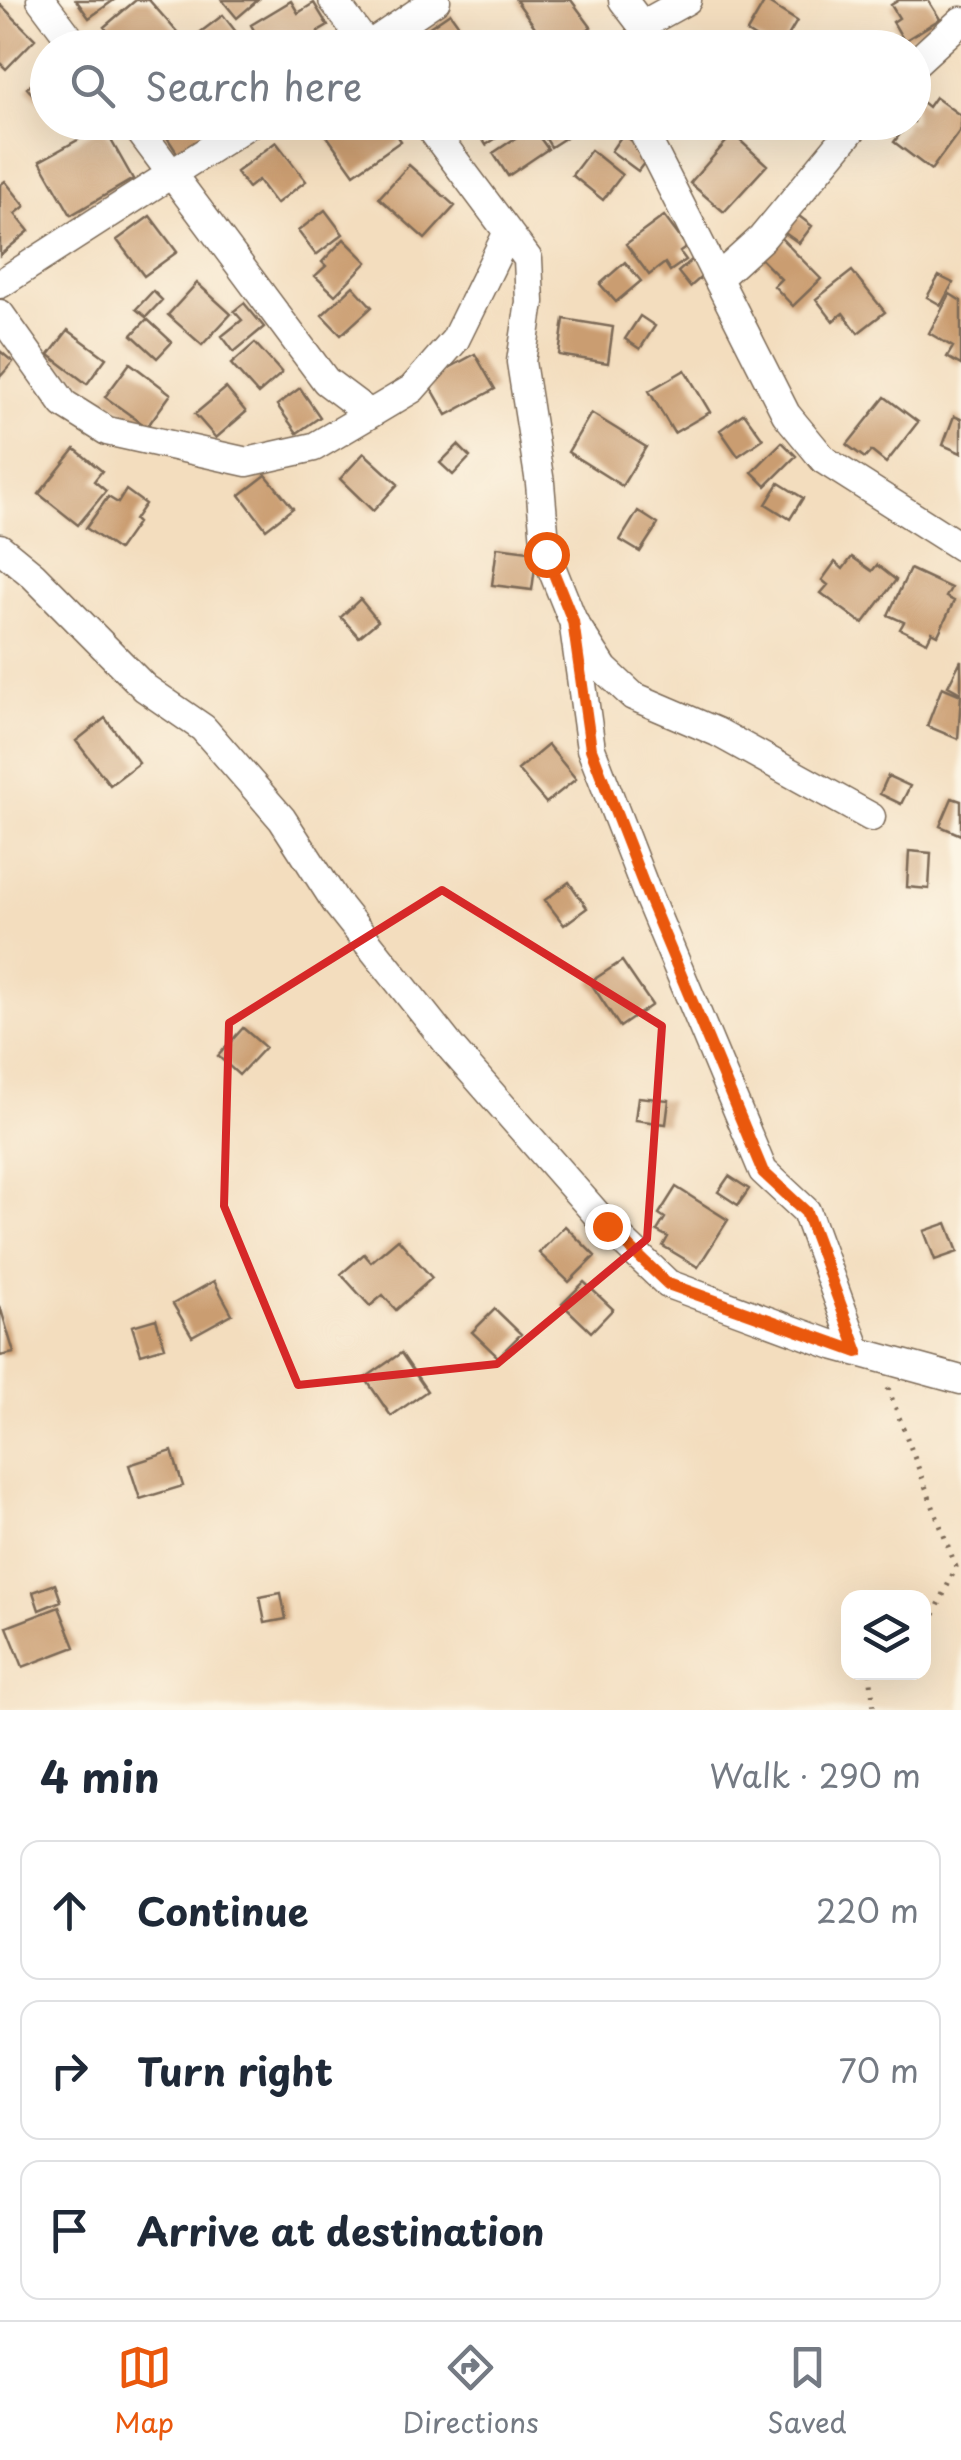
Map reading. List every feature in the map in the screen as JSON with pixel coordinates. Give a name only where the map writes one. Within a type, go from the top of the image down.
[{"type":"street","points":[[41,0],[63,30]]},
{"type":"street","points":[[333,0],[355,30]]},
{"type":"street","points":[[392,30],[436,0]]},
{"type":"street","points":[[623,0],[643,30]]},
{"type":"street","points":[[654,30],[686,0]]},
{"type":"street","points":[[931,48],[961,21]]},
{"type":"street","points":[[145,140],[326,381],[370,414]]},
{"type":"street","points":[[0,284],[225,140]]},
{"type":"street","points":[[439,140],[528,259],[530,302],[522,362],[546,554],[573,621],[604,669],[633,696],[717,732],[871,816]]},
{"type":"street","points":[[648,140],[786,414],[824,460],[961,547]]},
{"type":"street","points":[[719,278],[762,238],[843,140]]},
{"type":"street","points":[[0,314],[64,404],[107,432],[248,462],[314,447],[412,389],[456,340],[508,232]]},
{"type":"street","points":[[0,548],[34,575],[145,688],[203,728],[282,819],[337,904],[453,1050],[607,1226],[668,1284],[867,1354],[961,1380]]},
{"type":"street","points":[[573,621],[591,749],[641,878],[763,1172],[806,1212],[867,1354]]},
{"type":"path","points":[[867,1354],[956,1568],[931,1619]]},
{"type":"path","points":[[871,1680],[874,1710]]},
{"type":"highlighted area","points":[[442,890],[662,1026],[647,1239],[497,1364],[298,1385],[224,1206],[229,1023]]},
{"type":"building","points":[[76,0],[114,0],[89,18]]},
{"type":"building","points":[[136,0],[149,0],[175,30],[107,30],[104,27]]},
{"type":"building","points":[[222,0],[258,0],[237,18]]},
{"type":"building","points":[[516,0],[571,0],[591,27],[587,30],[537,30]]},
{"type":"building","points":[[899,0],[928,0],[940,19],[922,30],[898,30],[893,22],[899,18],[891,5]]},
{"type":"building","points":[[291,1],[298,13],[314,3],[328,26],[321,30],[254,30],[251,25]]},
{"type":"building","points":[[765,1],[797,21],[792,30],[748,30]]},
{"type":"building","points":[[0,4],[30,34],[30,44],[6,69],[0,63]]},
{"type":"building","points":[[450,13],[462,30],[425,30]]},
{"type":"building","points":[[223,15],[235,30],[203,30]]},
{"type":"building","points":[[935,97],[961,116],[961,129],[931,170],[894,142],[931,140],[931,103]]},
{"type":"building","points":[[78,140],[111,140],[133,179],[71,215],[40,161]]},
{"type":"building","points":[[169,140],[203,140],[179,156]]},
{"type":"building","points":[[330,140],[400,140],[401,141],[354,174]]},
{"type":"building","points":[[512,140],[541,140],[548,149],[508,176],[493,153]]},
{"type":"building","points":[[619,140],[631,140],[650,155],[638,171],[611,151]]},
{"type":"building","points":[[728,140],[740,140],[767,165],[724,212],[690,183]]},
{"type":"building","points":[[276,142],[306,181],[276,204],[258,180],[248,188],[236,172]]},
{"type":"building","points":[[591,150],[622,175],[603,200],[572,175]]},
{"type":"building","points":[[409,165],[455,206],[425,239],[379,198]]},
{"type":"building","points":[[5,181],[25,206],[15,214],[29,231],[0,255],[0,185]]},
{"type":"building","points":[[325,210],[343,234],[316,255],[298,231]]},
{"type":"building","points":[[795,213],[812,226],[799,243],[782,231]]},
{"type":"building","points":[[150,216],[177,252],[144,276],[117,240]]},
{"type":"building","points":[[664,216],[687,247],[680,252],[686,260],[670,271],[665,263],[649,275],[626,244]]},
{"type":"building","points":[[780,237],[821,279],[793,306],[774,286],[781,279],[759,257]]},
{"type":"building","points":[[344,239],[367,262],[335,295],[315,276],[326,266],[322,262]]},
{"type":"building","points":[[694,258],[706,273],[690,287],[678,272]]},
{"type":"building","points":[[625,262],[641,281],[616,302],[600,284]]},
{"type":"building","points":[[852,271],[885,312],[858,333],[843,313],[833,321],[816,299]]},
{"type":"building","points":[[939,276],[953,283],[941,305],[927,297]]},
{"type":"building","points":[[197,283],[231,314],[202,345],[168,315]]},
{"type":"building","points":[[353,286],[372,307],[341,335],[322,315]]},
{"type":"building","points":[[153,291],[162,300],[146,317],[136,309]]},
{"type":"building","points":[[950,294],[961,301],[961,365],[947,357],[953,347],[929,333]]},
{"type":"building","points":[[244,303],[264,327],[234,352],[222,336],[242,320],[234,311]]},
{"type":"building","points":[[640,316],[655,326],[640,349],[625,339]]},
{"type":"building","points":[[147,319],[172,342],[157,358],[132,335]]},
{"type":"building","points":[[564,319],[613,327],[608,363],[559,355]]},
{"type":"building","points":[[68,330],[106,358],[87,384],[49,355]]},
{"type":"building","points":[[255,343],[282,373],[258,394],[231,364]]},
{"type":"building","points":[[0,351],[13,362],[0,377]]},
{"type":"building","points":[[475,354],[495,389],[447,415],[427,380]]},
{"type":"building","points":[[130,363],[171,394],[147,427],[105,397]]},
{"type":"building","points":[[685,370],[710,412],[674,433],[649,391]]},
{"type":"building","points":[[226,388],[246,412],[216,438],[195,414]]},
{"type":"building","points":[[300,388],[320,417],[297,433],[277,405]]},
{"type":"building","points":[[885,397],[918,422],[886,463],[871,451],[865,458],[847,445]]},
{"type":"building","points":[[591,413],[646,447],[622,486],[568,452]]},
{"type":"building","points":[[744,413],[763,439],[738,456],[720,430]]},
{"type":"building","points":[[954,416],[961,419],[961,453],[943,445]]},
{"type":"building","points":[[782,442],[796,456],[766,486],[752,472]]},
{"type":"building","points":[[458,445],[470,457],[453,475],[440,463]]},
{"type":"building","points":[[75,449],[102,471],[94,481],[106,491],[78,525],[39,494]]},
{"type":"building","points":[[364,453],[398,484],[373,511],[340,479]]},
{"type":"building","points":[[266,475],[293,508],[266,529],[240,495]]},
{"type":"building","points":[[779,483],[803,498],[790,519],[766,504]]},
{"type":"building","points":[[126,490],[145,504],[118,550],[86,528],[108,497],[118,503]]},
{"type":"building","points":[[638,511],[658,524],[640,552],[620,540]]},
{"type":"building","points":[[497,547],[537,552],[532,590],[492,585]]},
{"type":"building","points":[[852,557],[872,571],[877,565],[896,580],[863,624],[821,593],[828,585],[822,580],[835,562],[843,569]]},
{"type":"building","points":[[910,569],[951,588],[946,597],[954,601],[938,635],[932,632],[927,642],[900,629],[904,622],[888,615]]},
{"type":"building","points":[[360,599],[378,621],[359,637],[341,617]]},
{"type":"building","points":[[961,660],[961,693],[948,686]]},
{"type":"building","points":[[942,687],[961,695],[958,739],[927,726]]},
{"type":"building","points":[[105,718],[139,763],[110,785],[76,741]]},
{"type":"building","points":[[548,745],[576,779],[546,803],[518,770]]},
{"type":"building","points":[[888,776],[910,786],[901,804],[880,794]]},
{"type":"building","points":[[952,798],[961,801],[961,835],[940,826]]},
{"type":"building","points":[[909,851],[931,853],[929,889],[907,887]]},
{"type":"building","points":[[569,882],[587,908],[564,925],[545,900]]},
{"type":"building","points":[[622,961],[652,1005],[620,1027],[590,982]]},
{"type":"building","points":[[243,1028],[265,1047],[239,1075],[218,1056]]},
{"type":"building","points":[[638,1097],[669,1100],[666,1124],[635,1120]]},
{"type":"building","points":[[729,1176],[749,1189],[738,1205],[718,1192]]},
{"type":"building","points":[[676,1187],[728,1220],[698,1267],[663,1246],[668,1237],[657,1231],[665,1218],[659,1214]]},
{"type":"building","points":[[947,1223],[958,1252],[935,1260],[924,1231]]},
{"type":"building","points":[[565,1226],[595,1256],[569,1282],[539,1253]]},
{"type":"building","points":[[398,1239],[432,1278],[396,1310],[383,1295],[370,1306],[341,1274],[364,1254],[371,1262]]},
{"type":"building","points":[[214,1281],[232,1314],[192,1336],[173,1304]]},
{"type":"building","points":[[584,1282],[613,1309],[591,1332],[562,1304]]},
{"type":"building","points":[[0,1306],[14,1353],[0,1356]]},
{"type":"building","points":[[495,1309],[521,1334],[498,1357],[472,1332]]},
{"type":"building","points":[[156,1319],[165,1347],[141,1354],[132,1326]]},
{"type":"building","points":[[401,1353],[427,1391],[391,1416],[365,1378]]},
{"type":"building","points":[[172,1451],[183,1486],[140,1499],[129,1465]]},
{"type":"building","points":[[55,1584],[61,1601],[39,1610],[33,1592]]},
{"type":"building","points":[[281,1593],[286,1619],[265,1623],[260,1597]]},
{"type":"building","points":[[59,1607],[75,1647],[23,1667],[7,1627]]},
{"type":"route","points":[[546,554],[573,621],[591,749],[648,896],[763,1172],[806,1212],[858,1352],[668,1284],[607,1226]]}]
